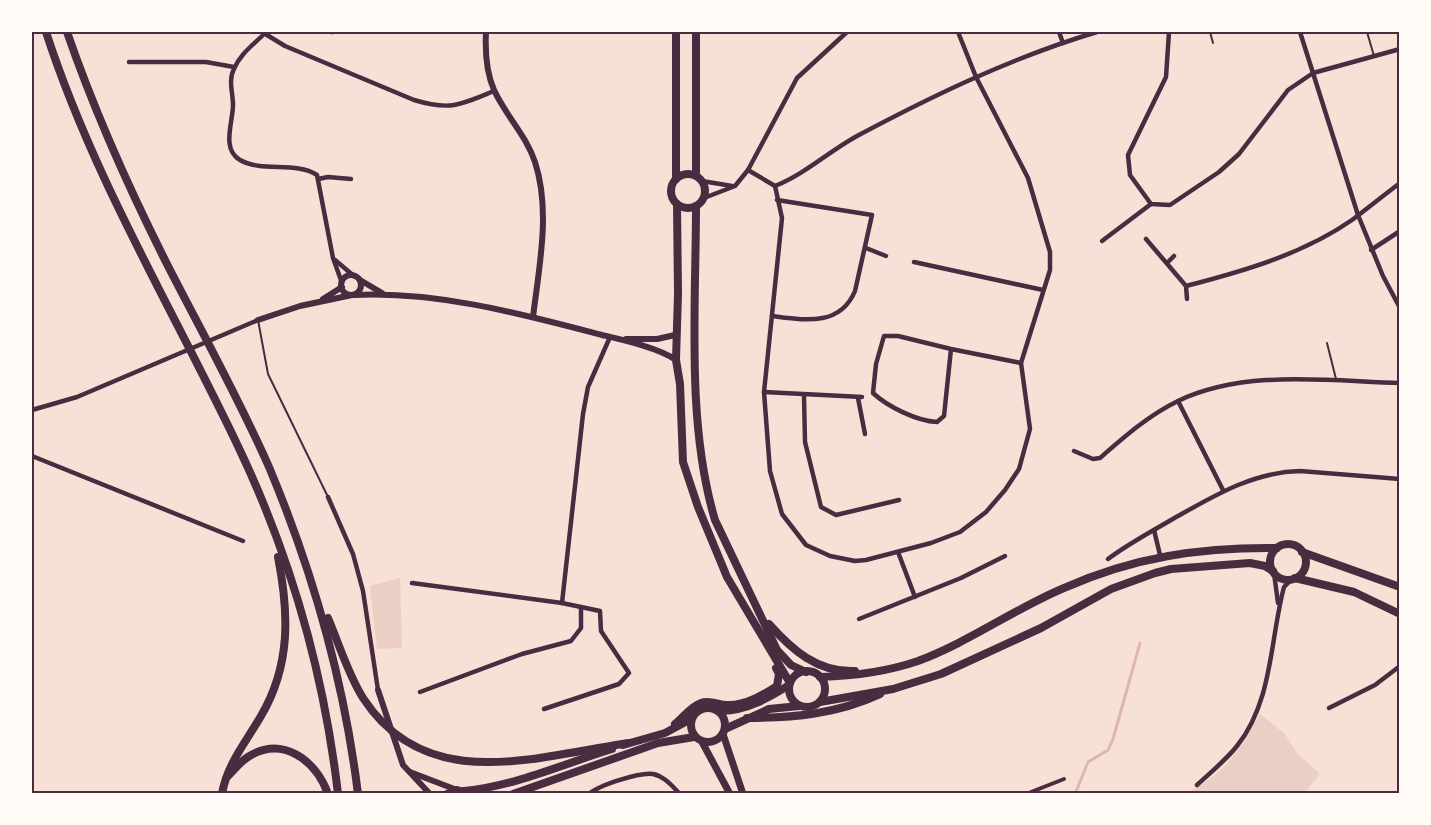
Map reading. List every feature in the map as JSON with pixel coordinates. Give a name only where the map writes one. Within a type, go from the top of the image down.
[{"type":"highway","points":[[46,32],[74,108],[106,184],[237,443],[272,527],[315,664],[329,728],[339,794]]},
{"type":"highway","points":[[67,32],[124,177],[268,466],[309,575],[363,697],[391,729],[420,748],[453,760],[499,764],[584,753],[629,743]]},
{"type":"highway","points":[[222,794],[230,766],[268,704],[282,665],[287,625],[286,605],[272,527]]},
{"type":"highway","points":[[309,575],[340,686],[357,794]]},
{"type":"highway","points":[[225,779],[246,758],[260,751],[277,749],[291,751],[307,760],[320,774],[328,794]]},
{"type":"main road","points":[[676,32],[676,179],[671,194],[676,204],[678,293],[675,335],[680,384],[683,462],[687,478],[727,577],[790,684],[791,697],[801,706]]},
{"type":"main road","points":[[676,204],[686,208],[696,206],[704,198],[699,178],[696,32]]},
{"type":"main road","points":[[676,179],[685,174],[699,178]]},
{"type":"main road","points":[[696,206],[696,370],[704,473],[716,520],[777,650],[784,660],[806,672],[819,677],[857,676],[905,664],[938,652],[1063,588],[1160,555],[1217,549],[1277,548],[1291,544],[1302,552],[1400,587]]},
{"type":"main road","points":[[1273,572],[1270,561],[1277,548]]},
{"type":"main road","points":[[1293,579],[1305,567],[1302,552]]},
{"type":"main road","points":[[747,718],[832,712],[941,674],[982,657],[1111,589],[1171,569],[1250,563],[1265,566],[1279,578],[1354,592],[1400,614]]},
{"type":"main road","points":[[764,619],[801,657],[833,669],[852,672],[905,664]]},
{"type":"main road","points":[[665,733],[691,708],[704,701],[718,702],[727,706],[738,704],[749,701],[777,686],[779,674],[761,637]]},
{"type":"main road","points":[[447,794],[490,788],[517,781],[665,733],[691,719],[694,714],[705,708],[717,711],[734,710],[758,702],[790,684],[799,674],[806,672]]},
{"type":"main road","points":[[819,677],[825,690],[820,702]]},
{"type":"main road","points":[[702,742],[714,742],[724,732],[747,718],[769,709],[807,707],[820,702],[893,689]]},
{"type":"main road","points":[[717,711],[724,719],[724,732],[742,794]]},
{"type":"main road","points":[[691,719],[691,732],[702,742],[730,794]]},
{"type":"main road","points":[[513,794],[658,743],[694,737]]},
{"type":"street","points":[[486,32],[487,67],[494,91],[525,138],[542,188],[543,216],[533,317]]},
{"type":"street","points":[[704,198],[735,186],[748,170],[796,78],[847,32]]},
{"type":"street","points":[[775,186],[782,218],[764,392],[774,494],[789,526],[806,545],[838,558],[855,561],[898,552],[960,532],[986,512],[1009,485],[1023,457],[1029,429],[1021,363],[1051,261],[1048,240],[1021,161],[976,77],[958,32]]},
{"type":"street","points":[[1059,32],[1063,43]]},
{"type":"street","points":[[775,186],[796,177],[854,138],[966,80],[1097,32]]},
{"type":"street","points":[[1151,204],[1130,175],[1128,155],[1166,77],[1169,32]]},
{"type":"street","points":[[1300,32],[1358,215],[1371,250],[1400,308]]},
{"type":"street","points":[[353,295],[344,292],[333,258],[317,175],[304,170],[258,165],[240,160],[232,151],[229,133],[234,67],[242,55],[263,33],[414,100],[436,106],[452,107],[494,91]]},
{"type":"street","points":[[1102,241],[1151,204],[1170,205],[1219,172],[1239,154],[1288,90],[1313,73],[1400,48]]},
{"type":"street","points":[[129,62],[206,62],[234,67]]},
{"type":"street","points":[[748,170],[775,186]]},
{"type":"street","points":[[318,179],[328,177],[351,179]]},
{"type":"street","points":[[699,178],[735,186]]},
{"type":"street","points":[[1186,286],[1269,262],[1312,242],[1358,215],[1400,183]]},
{"type":"street","points":[[772,316],[818,320],[842,311],[855,291],[872,215],[777,200]]},
{"type":"street","points":[[1371,250],[1400,231]]},
{"type":"street","points":[[1146,238],[1186,286],[1186,298]]},
{"type":"street","points":[[866,248],[886,256]]},
{"type":"street","points":[[1167,263],[1174,256]]},
{"type":"street","points":[[333,258],[357,278],[382,293]]},
{"type":"street","points":[[914,262],[1043,290]]},
{"type":"street","points":[[317,302],[342,285],[346,277],[357,278]]},
{"type":"street","points":[[353,295],[360,289],[357,278]]},
{"type":"street","points":[[32,410],[77,397],[258,320],[317,302],[353,295],[382,293],[473,305],[533,317],[619,339],[676,360]]},
{"type":"street","points":[[619,339],[657,339],[675,335]]},
{"type":"street","points":[[951,350],[944,416],[937,422],[928,422],[881,401],[873,393],[874,371],[884,336],[898,336],[951,350],[1021,363]]},
{"type":"street","points":[[562,603],[583,414],[588,387],[610,337]]},
{"type":"street","points":[[1074,451],[1093,459],[1100,458],[1143,423],[1178,401],[1238,383],[1266,381],[1400,383]]},
{"type":"street","points":[[764,392],[860,398],[866,434]]},
{"type":"street","points":[[804,396],[805,442],[817,500],[824,511],[837,515],[899,500]]},
{"type":"street","points":[[1178,401],[1223,490]]},
{"type":"street","points":[[32,456],[243,541]]},
{"type":"street","points":[[1108,559],[1129,543],[1223,490],[1286,471],[1400,479]]},
{"type":"street","points":[[328,497],[352,554],[363,591],[378,690],[394,740],[406,770],[430,794]]},
{"type":"street","points":[[1154,530],[1160,555]]},
{"type":"street","points":[[898,552],[915,597]]},
{"type":"street","points":[[859,619],[915,597],[1005,556]]},
{"type":"street","points":[[1273,572],[1278,609]]},
{"type":"street","points":[[1197,785],[1237,746],[1250,725],[1262,697],[1284,586],[1293,579]]},
{"type":"street","points":[[412,583],[562,603],[600,611],[602,631],[629,673],[619,684],[544,709]]},
{"type":"street","points":[[420,692],[522,654],[571,641],[581,628],[581,607]]},
{"type":"street","points":[[1329,708],[1375,685],[1400,666]]},
{"type":"street","points":[[406,770],[463,791]]},
{"type":"street","points":[[589,794],[602,786],[644,774],[660,776],[680,794]]},
{"type":"street","points":[[1026,794],[1064,779]]},
{"type":"lane","points":[[1210,32],[1213,43]]},
{"type":"lane","points":[[1367,32],[1374,56]]},
{"type":"lane","points":[[258,320],[268,374],[328,497]]},
{"type":"lane","points":[[1326,343],[1337,382]]},
{"type":"shaded area","points":[[400,578],[402,648],[377,649],[370,586]]},
{"type":"shaded area","points":[[1260,714],[1285,734],[1296,752],[1320,774],[1305,793],[1187,793],[1222,769],[1238,750]]},
{"type":"waterway","points":[[1075,794],[1088,762],[1108,750],[1113,739],[1140,643]]}]
